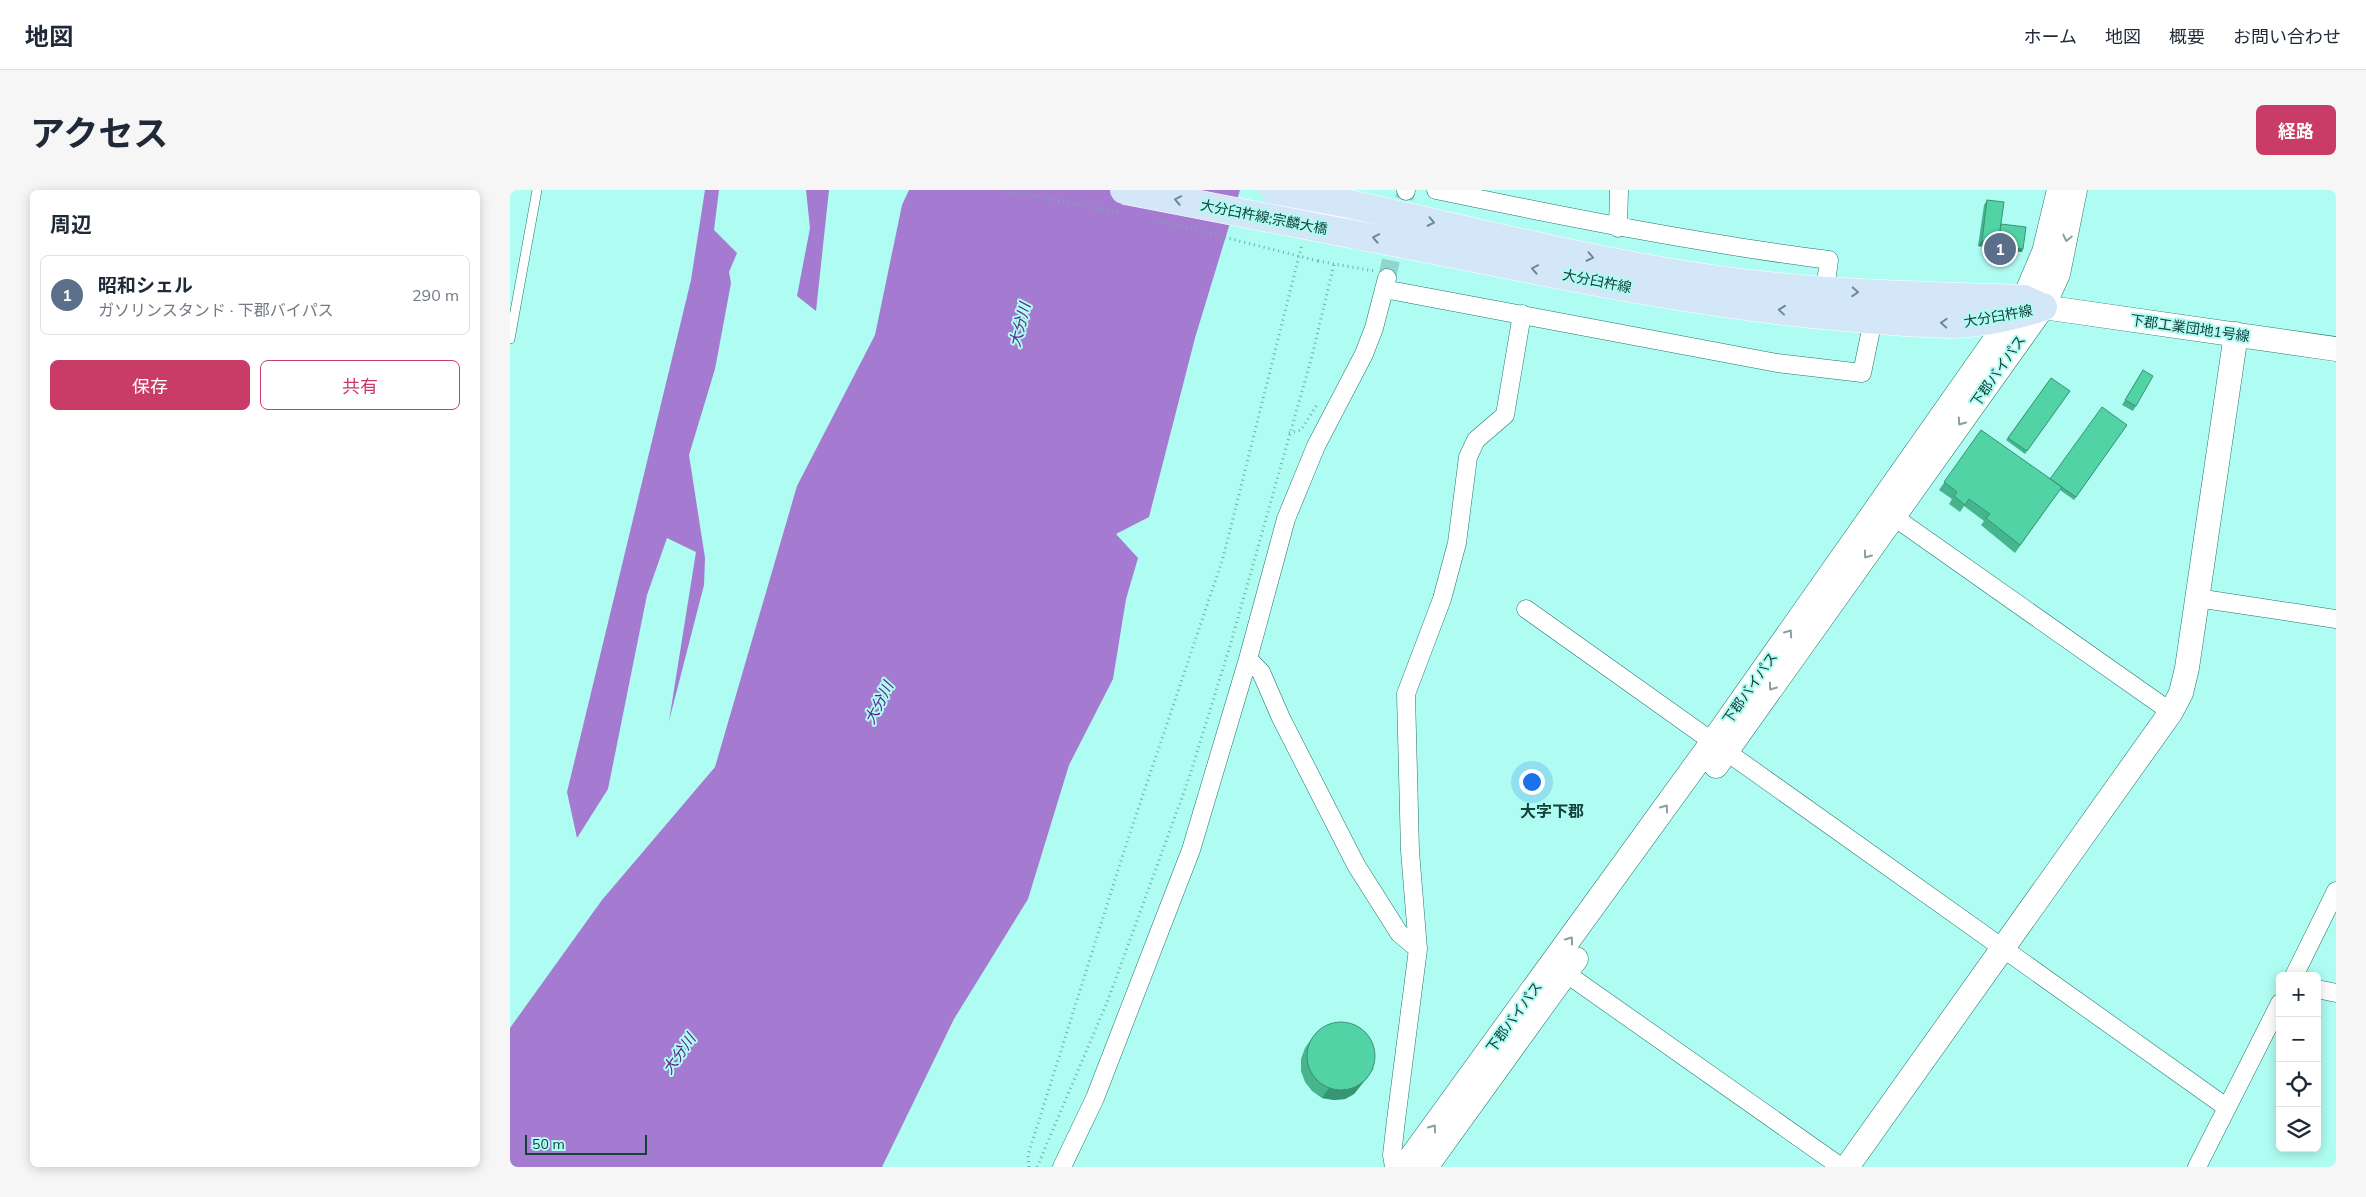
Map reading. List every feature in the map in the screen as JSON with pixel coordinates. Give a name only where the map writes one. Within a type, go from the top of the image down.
[{"type":"main road","name":"大分臼杵線;宗麟大橋","points":[[1274,190],[1350,204]]},
{"type":"main road","name":"大分臼杵線;宗麟大橋","points":[[1126,202],[1346,233]]},
{"type":"main road","name":"大分臼杵線","points":[[1350,204],[1634,265],[1740,282],[2026,307]]},
{"type":"main road","name":"大分臼杵線","points":[[1346,233],[1730,305],[1873,320],[1955,324],[2026,307]]},
{"type":"street","points":[[1436,190],[1618,228],[1779,255],[1829,260],[1825,290]]},
{"type":"street","points":[[1618,228],[1619,190]]},
{"type":"street","name":"下郡バイパス","points":[[1720,746],[1894,517],[2026,307],[2044,252],[2059,190]]},
{"type":"street","name":"下郡バイパス","points":[[1426,1167],[1559,969],[1720,746],[2026,307],[2058,274],[2075,190]]},
{"type":"street","points":[[1062,1167],[1095,1098],[1191,850],[1248,659],[1286,519],[1316,446],[1364,354],[1374,328],[1385,284],[1522,314],[1777,363],[1862,374],[1873,320]]},
{"type":"street","name":"下郡工業団地1号線","points":[[2026,307],[2336,349]]},
{"type":"street","points":[[1394,1167],[1392,1155],[1418,949],[1410,851],[1406,694],[1442,600],[1454,552],[1468,456],[1476,440],[1505,415],[1522,314]]},
{"type":"street","points":[[1847,1167],[2172,712],[2181,693],[2187,668],[2236,334]]},
{"type":"street","points":[[1894,517],[2172,712]]},
{"type":"street","points":[[2197,598],[2336,619]]},
{"type":"street","points":[[1526,609],[2226,1107]]},
{"type":"street","points":[[1248,659],[1261,672],[1356,865],[1399,933],[1418,949]]},
{"type":"street","points":[[2296,972],[2336,891]]},
{"type":"street","points":[[1559,969],[1841,1167]]},
{"type":"street","name":"下郡バイパス","points":[[1404,1167],[1559,969]]},
{"type":"street","points":[[2321,990],[2336,992]]},
{"type":"street","points":[[2197,1167],[2276,1011]]},
{"type":"lane","points":[[510,339],[536,190]]},
{"type":"path","points":[[999,190],[1126,202]]},
{"type":"path","points":[[1147,218],[1318,261]]},
{"type":"path","points":[[1029,1167],[1028,1155],[1125,848],[1223,558],[1298,264]]},
{"type":"path","points":[[1037,1167],[1108,1000],[1188,781],[1233,636],[1312,356],[1334,264]]},
{"type":"water","points":[[705,190],[719,190],[714,230],[737,253],[729,272],[731,283],[715,369],[689,455],[705,558],[704,585],[669,721],[696,552],[667,538],[647,595],[608,789],[577,838],[567,792],[691,280]]},
{"type":"water","points":[[806,190],[829,190],[816,311],[797,296],[810,228]]},
{"type":"water","name":"大分川","points":[[909,190],[1240,190],[1195,338],[1149,517],[1116,534],[1138,558],[1126,599],[1113,679],[1069,765],[1028,899],[954,1019],[882,1167],[510,1167],[510,1028],[602,900],[715,767],[797,486],[875,335],[902,205]]},
{"type":"building","points":[[1987,200],[2004,202],[1998,244],[1982,241]]},
{"type":"building","points":[[2001,224],[2026,227],[2023,249],[1996,246],[1998,244]]},
{"type":"building","points":[[2143,370],[2153,376],[2136,406],[2125,400]]},
{"type":"building","points":[[2051,378],[2070,391],[2027,451],[2008,438]]},
{"type":"building","points":[[2102,407],[2127,425],[2076,497],[2050,479]]},
{"type":"building","points":[[1981,430],[2062,487],[2020,545],[1986,518],[1990,514],[1969,499],[1965,505],[1954,496],[1957,492],[1944,482]]},
{"type":"building","points":[[1341,1022],[1354,1025],[1365,1032],[1372,1043],[1375,1056],[1372,1069],[1365,1080],[1354,1087],[1341,1090],[1328,1087],[1317,1080],[1310,1069],[1307,1056],[1310,1043],[1317,1032],[1328,1025]]},
{"type":"tunnel","points":[[1387,278],[1406,191]]},
{"type":"place","name":"昭和シェル","points":[[2000,249]]},
{"type":"district","name":"大字下郡","points":[[1552,811]]}]
